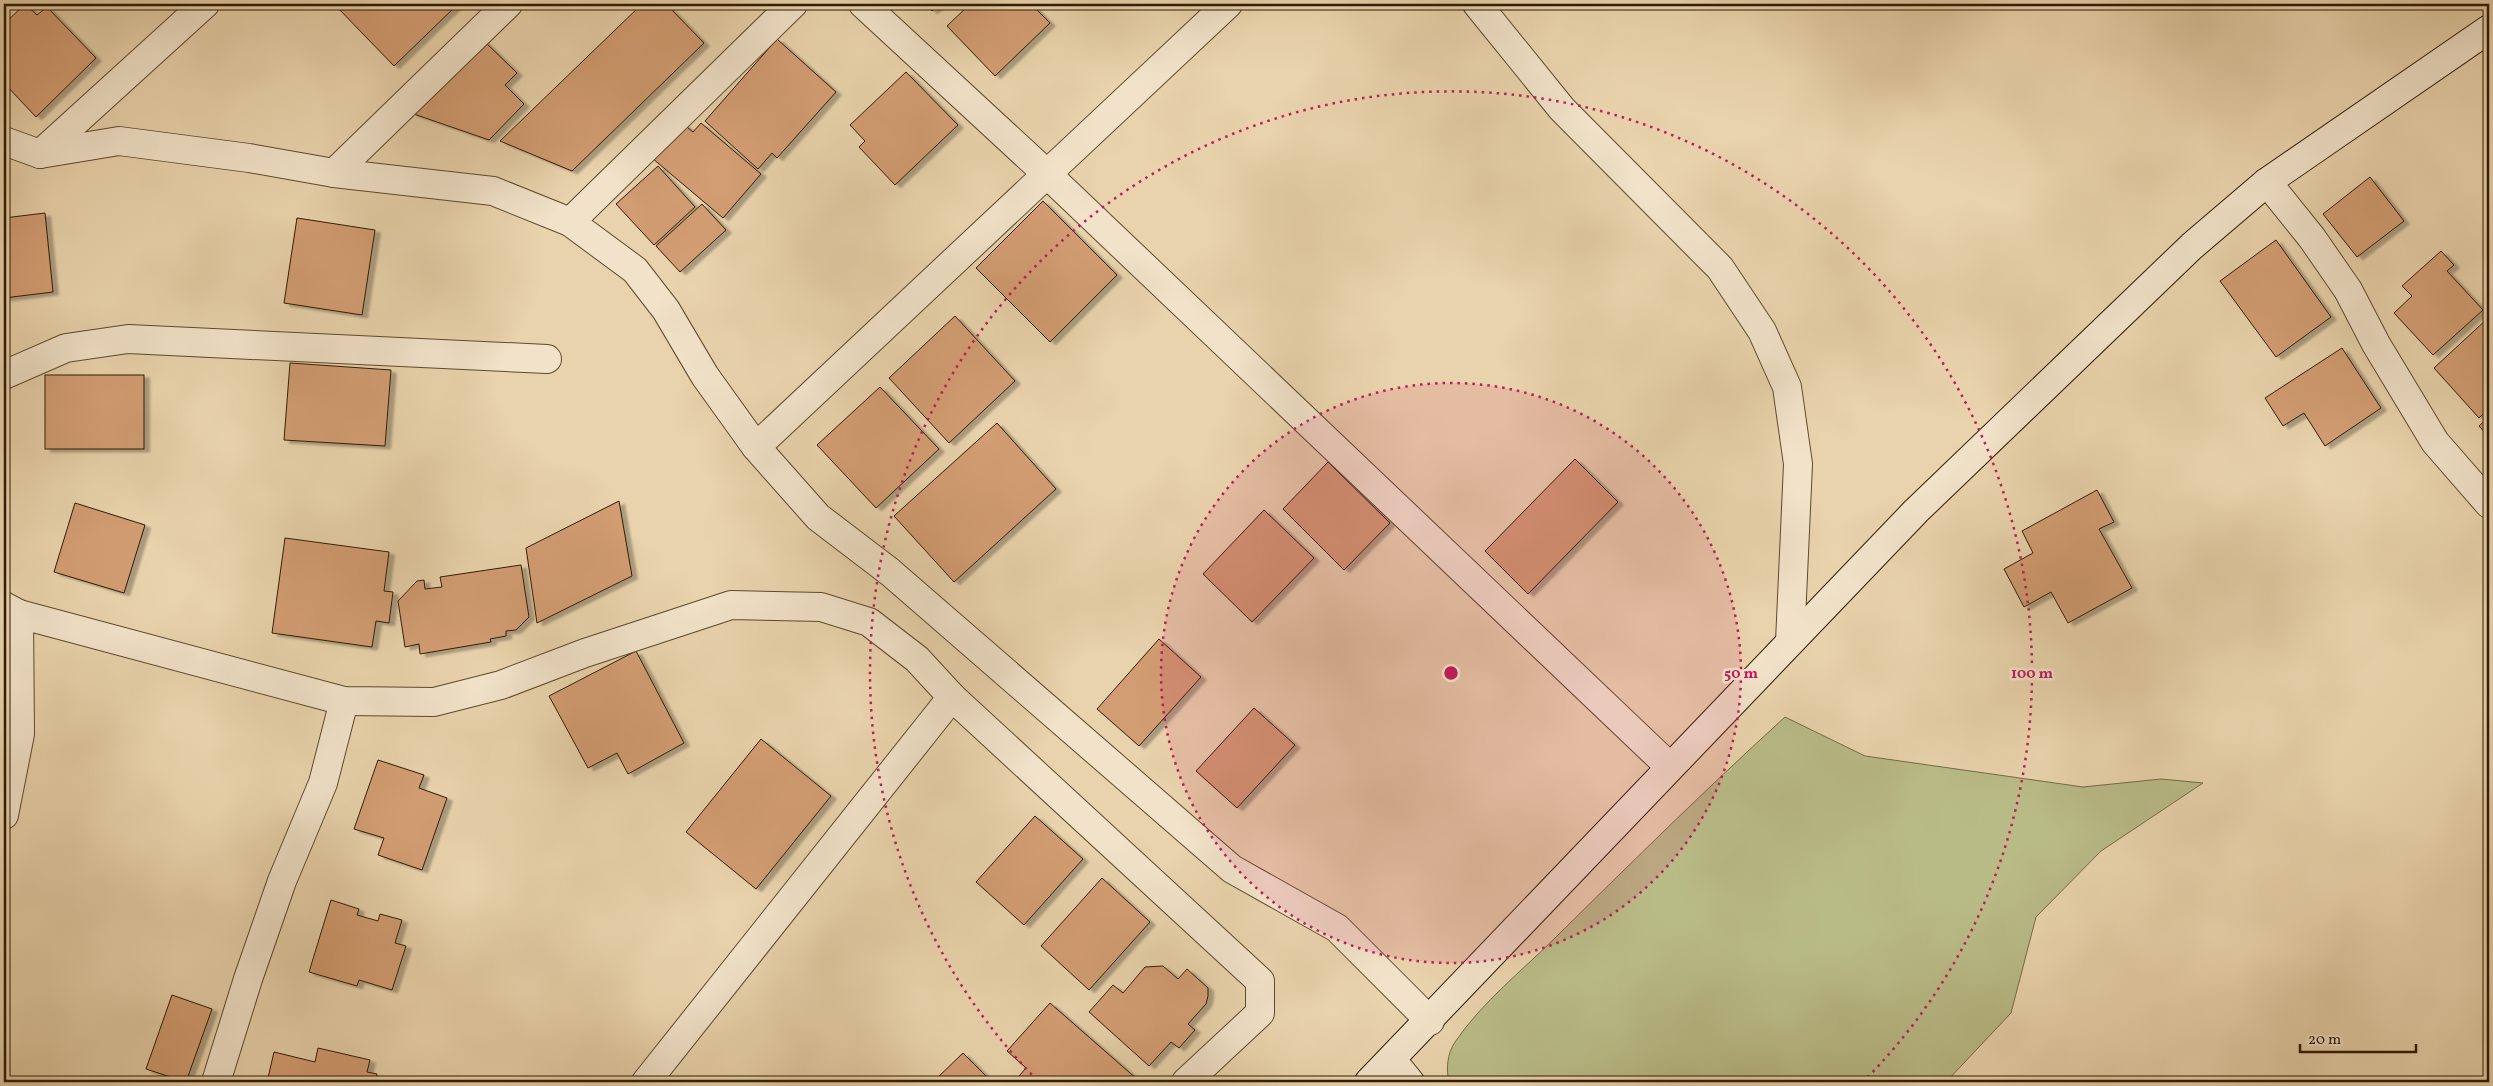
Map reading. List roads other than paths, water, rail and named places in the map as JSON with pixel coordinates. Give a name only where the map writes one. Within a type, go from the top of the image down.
[{"type":"street","points":[[40,154],[205,4]]},
{"type":"street","points":[[334,173],[508,4]]},
{"type":"street","points":[[570,222],[794,4]]},
{"type":"street","points":[[863,4],[1047,174],[1670,767]]},
{"type":"street","points":[[756,448],[1228,4]]},
{"type":"street","points":[[1477,4],[1562,109],[1720,268],[1762,331],[1787,387],[1798,464],[1790,642]]},
{"type":"street","points":[[1369,1082],[1430,1021],[1670,767],[1930,497],[2192,246],[2267,182],[2489,29]]},
{"type":"street","points":[[4,141],[40,154],[119,140],[249,158],[334,173],[493,191],[570,222],[635,270],[666,310],[705,376],[756,448],[818,517],[897,578],[1232,869],[1337,928],[1430,1021]]},
{"type":"street","points":[[2267,182],[2312,238],[2348,290],[2376,344],[2434,442],[2489,504]]},
{"type":"street","points":[[4,375],[66,348],[128,339],[547,359]]},
{"type":"street","points":[[4,815],[20,734],[12,610],[344,701],[434,702],[501,684],[585,653],[731,604],[821,607],[869,622],[917,659],[952,697],[1260,981],[1260,1013],[1186,1082]]},
{"type":"street","points":[[646,1082],[952,697]]},
{"type":"street","points":[[216,1082],[282,881],[323,783],[344,701]]},
{"type":"street","points":[[1392,1060],[1410,1082]]}]
